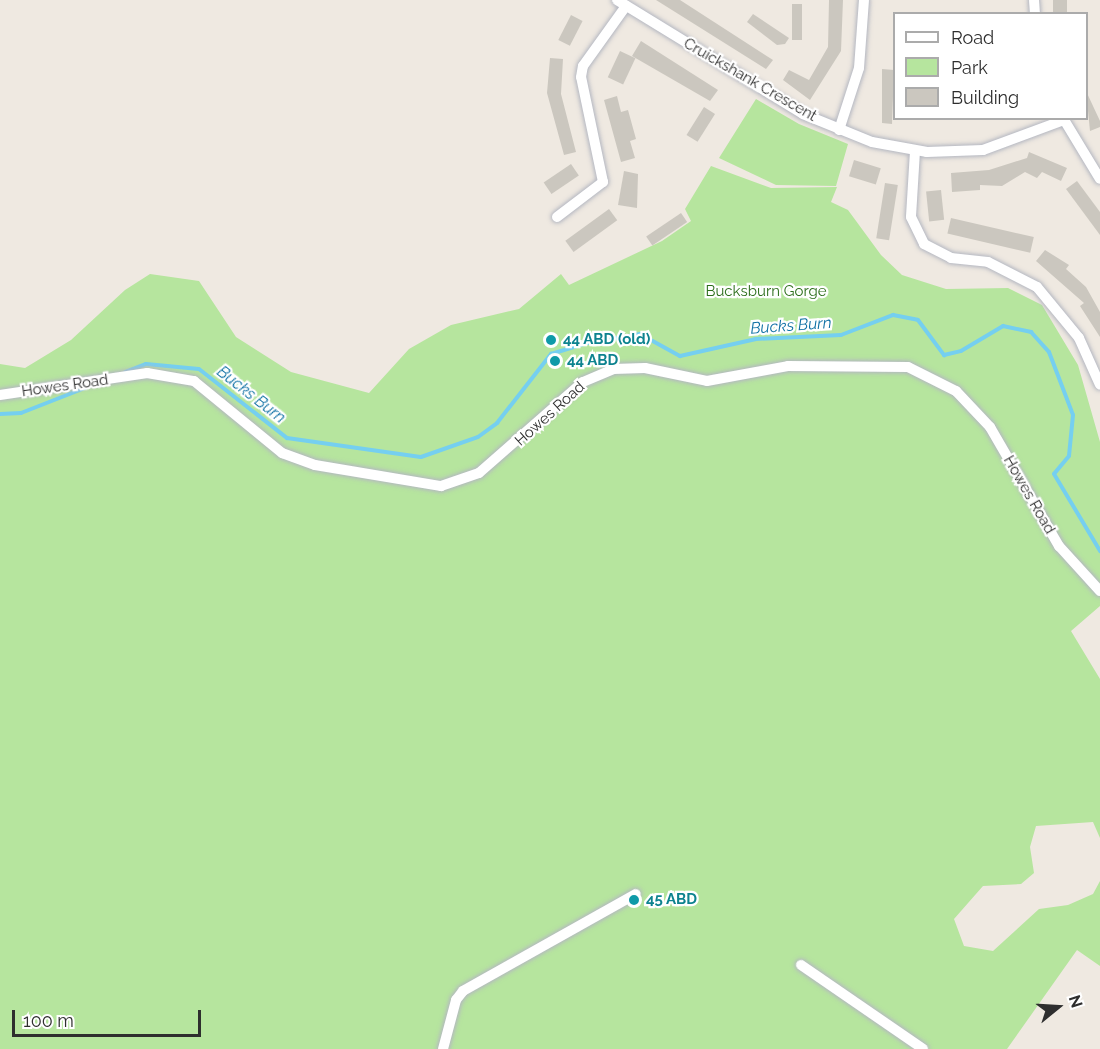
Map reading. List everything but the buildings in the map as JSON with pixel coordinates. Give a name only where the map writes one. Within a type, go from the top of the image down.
[{"type":"street","points":[[839,130],[860,69],[864,0]]},
{"type":"street","points":[[558,217],[603,182],[581,77],[583,66],[621,3]]},
{"type":"street","name":"Cruickshank Crescent","points":[[621,3],[768,94],[839,130],[915,151],[983,150],[1060,120]]},
{"type":"street","points":[[1064,120],[1100,179]]},
{"type":"street","points":[[915,151],[911,217],[924,244],[951,258],[988,262],[1037,287],[1059,308],[1097,364],[1100,385]]},
{"type":"street","name":"Howes Road","points":[[0,395],[75,386],[147,373],[194,381],[241,423],[293,457],[441,486],[479,473],[584,382],[613,369],[645,368],[707,381],[788,366],[908,367],[956,391],[990,427],[1059,546],[1100,591]]},
{"type":"street","points":[[443,1049],[456,1000],[463,991],[636,894]]},
{"type":"street","points":[[801,965],[923,1049]]},
{"type":"green space","points":[[756,99],[799,124],[848,144],[836,186],[776,185],[719,158]]},
{"type":"green space","name":"Bucksburn Gorge","points":[[711,166],[771,188],[837,187],[831,202],[848,210],[881,255],[902,275],[946,289],[1008,288],[1042,305],[1078,365],[1100,442],[1100,606],[1071,631],[1100,679],[1100,838],[1093,822],[1036,826],[1030,847],[1034,873],[1021,884],[983,886],[954,919],[964,946],[993,951],[1039,909],[1068,905],[1093,894],[1100,881],[1100,966],[1077,950],[1007,1049],[0,1049],[0,364],[25,368],[71,340],[125,290],[150,274],[199,281],[236,337],[291,372],[369,393],[409,349],[451,325],[519,309],[561,274],[569,285],[662,241],[691,221],[685,209]]},
{"type":"waterway","name":"Bucks Burn","points":[[125,372],[146,364],[199,369],[287,438],[421,457],[478,437],[497,423],[551,354],[588,343],[640,334],[680,356],[756,339],[841,335],[893,315],[918,320],[944,355],[961,351],[1003,326],[1031,332],[1049,352],[1073,415],[1069,456],[1054,474],[1100,551]]},
{"type":"waterway","name":"Bucks Burn","points":[[0,414],[21,413],[90,386]]},
{"type":"place","name":"44 ABD (old)","points":[[551,340]]},
{"type":"place","name":"44 ABD","points":[[555,361]]},
{"type":"place","name":"45 ABD","points":[[634,900]]}]
